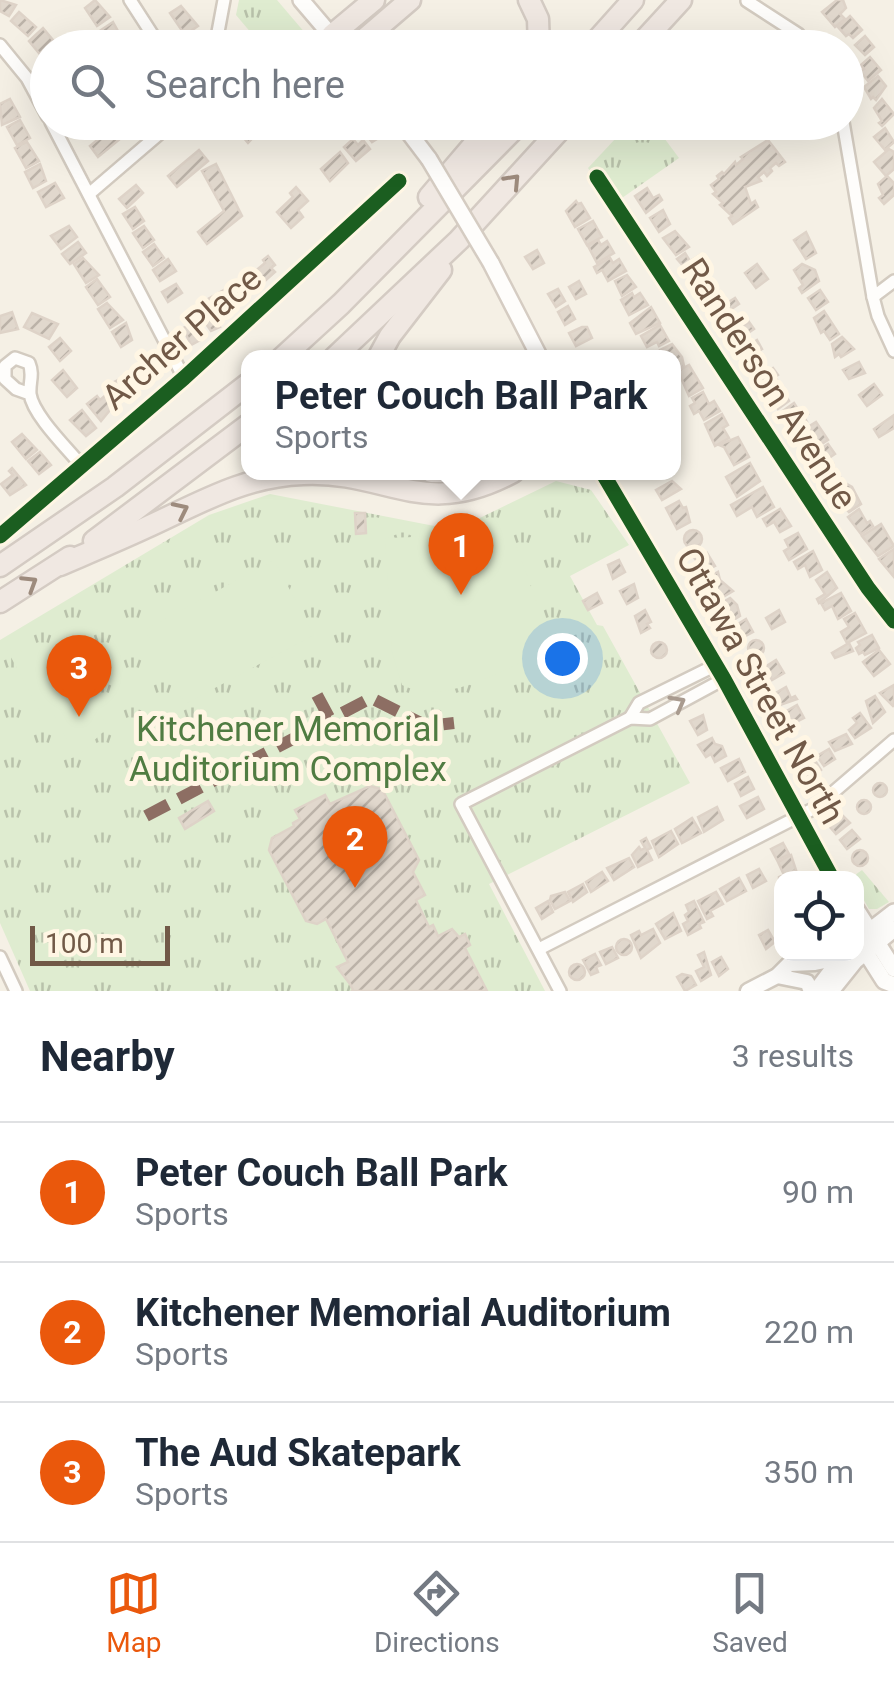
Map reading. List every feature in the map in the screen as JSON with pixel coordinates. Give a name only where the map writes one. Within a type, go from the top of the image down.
[{"type":"highway","points":[[347,30],[374,0]]},
{"type":"highway","points":[[375,30],[410,0]]},
{"type":"highway","points":[[528,0],[538,18],[538,30]]},
{"type":"highway","points":[[606,30],[634,0]]},
{"type":"highway","points":[[654,30],[681,0]]},
{"type":"highway","points":[[342,304],[384,248],[477,140]]},
{"type":"highway","points":[[291,350],[342,304],[503,140]]},
{"type":"highway","points":[[342,350],[459,240],[551,140]]},
{"type":"highway","points":[[382,350],[426,293],[459,240]]},
{"type":"highway","points":[[0,566],[115,488],[241,389]]},
{"type":"highway","points":[[0,602],[60,565],[241,429]]},
{"type":"highway","points":[[60,565],[251,480]]},
{"type":"highway","points":[[358,480],[417,494],[449,494],[483,488],[498,480]]},
{"type":"main road","points":[[301,0],[327,30]]},
{"type":"main road","points":[[415,140],[491,263],[536,350]]},
{"type":"main road","name":"Ottawa Street North","points":[[607,480],[720,672],[828,871]]},
{"type":"main road","points":[[864,941],[894,912]]},
{"type":"main road","points":[[864,941],[894,929]]},
{"type":"main road","points":[[864,941],[894,968]]},
{"type":"main road","points":[[864,941],[884,981],[894,985]]},
{"type":"main road","points":[[814,991],[838,961]]},
{"type":"main road","points":[[831,991],[851,961]]},
{"type":"street","points":[[130,0],[149,30]]},
{"type":"street","points":[[218,30],[224,0]]},
{"type":"street","points":[[747,1],[792,30]]},
{"type":"street","points":[[0,45],[30,84]]},
{"type":"street","points":[[60,140],[184,378]]},
{"type":"street","points":[[89,194],[152,140]]},
{"type":"street","points":[[846,140],[878,316],[894,350]]},
{"type":"street","name":"Randerson Avenue","points":[[597,177],[830,532],[894,621]]},
{"type":"street","name":"Archer Place","points":[[0,536],[184,378],[399,181]]},
{"type":"street","points":[[874,297],[894,281]]},
{"type":"street","points":[[30,394],[42,417],[80,466]]},
{"type":"street","points":[[560,991],[461,804],[630,718],[639,703],[720,672]]},
{"type":"street","points":[[539,949],[798,816],[823,801],[894,740]]},
{"type":"street","points":[[0,957],[16,991]]},
{"type":"street","points":[[748,991],[796,962],[825,961]]},
{"type":"street","points":[[777,976],[807,982],[814,991]]},
{"type":"green space","points":[[239,0],[277,0],[303,30],[249,30],[236,15]]},
{"type":"green space","points":[[614,140],[666,140],[679,158],[612,205],[588,168]]},
{"type":"green space","name":"Kitchener Memorial Auditorium Complex","points":[[556,481],[591,490],[629,545],[570,576],[597,625],[603,626],[690,783],[489,884],[545,991],[30,991],[0,923],[0,640],[209,515],[270,494],[455,530]]},
{"type":"green space","points":[[500,534],[515,542],[553,648],[458,688],[420,691],[402,685],[392,652],[385,538]]},
{"type":"green space","points":[[274,560],[314,635],[185,704],[145,630]]},
{"type":"green space","points":[[6,648],[64,660],[74,658],[77,666],[40,711]]},
{"type":"green space","points":[[87,690],[108,728],[69,759],[69,744],[50,707]]},
{"type":"green space","points":[[864,872],[889,902],[869,909],[864,900]]},
{"type":"building","points":[[0,0],[16,5],[9,16],[0,11]]},
{"type":"building","points":[[95,0],[110,17],[97,26],[85,8]]},
{"type":"building","points":[[843,0],[846,8],[840,14],[845,19],[835,27],[822,12]]},
{"type":"building","points":[[181,6],[198,26],[182,30],[170,13]]},
{"type":"building","points":[[19,12],[36,27],[28,36],[11,21]]},
{"type":"building","points":[[850,16],[862,30],[841,30],[838,27]]},
{"type":"building","points":[[113,22],[117,30],[101,30]]},
{"type":"building","points":[[864,37],[874,47],[865,55],[864,54]]},
{"type":"building","points":[[870,57],[881,70],[868,81],[864,76],[864,62]]},
{"type":"building","points":[[878,76],[886,86],[876,100],[864,87]]},
{"type":"building","points":[[10,99],[20,117],[2,125],[0,104]]},
{"type":"building","points":[[882,99],[894,114],[882,126],[874,108]]},
{"type":"building","points":[[20,120],[30,138],[17,145],[7,127]]},
{"type":"building","points":[[885,128],[894,142],[885,150],[874,137]]},
{"type":"building","points":[[97,140],[119,140],[98,157],[90,146]]},
{"type":"building","points":[[352,140],[358,145],[363,140],[370,149],[356,161],[344,147]]},
{"type":"building","points":[[768,140],[785,162],[779,166],[776,163],[767,176],[764,172],[758,177],[761,181],[745,187],[751,204],[755,201],[758,207],[733,224],[729,218],[732,216],[720,205],[723,203],[713,194],[716,192],[711,185],[741,157]]},
{"type":"building","points":[[27,142],[39,161],[26,168],[15,148]]},
{"type":"building","points":[[889,149],[894,152],[894,169],[886,176],[874,162]]},
{"type":"building","points":[[199,150],[208,161],[177,187],[168,176]]},
{"type":"building","points":[[340,152],[348,163],[330,181],[321,169]]},
{"type":"building","points":[[40,164],[46,181],[33,188],[25,172]]},
{"type":"building","points":[[216,164],[242,216],[207,244],[198,232],[224,211],[202,171]]},
{"type":"building","points":[[887,176],[894,183],[894,195],[884,204],[879,198],[883,195],[878,184]]},
{"type":"building","points":[[55,183],[64,198],[46,207],[38,192]]},
{"type":"building","points":[[136,185],[143,193],[127,208],[119,199]]},
{"type":"building","points":[[296,187],[308,201],[298,210],[303,217],[291,228],[277,212],[293,197],[290,193]]},
{"type":"building","points":[[647,188],[653,198],[659,195],[662,200],[646,213],[635,196]]},
{"type":"building","points":[[576,201],[590,218],[575,227],[566,211]]},
{"type":"building","points":[[135,207],[144,221],[133,229],[123,214]]},
{"type":"building","points":[[663,210],[670,224],[659,232],[650,218]]},
{"type":"building","points":[[593,221],[602,237],[587,245],[578,229]]},
{"type":"building","points":[[69,226],[77,237],[61,249],[51,236]]},
{"type":"building","points":[[144,226],[154,240],[143,248],[133,233]]},
{"type":"building","points":[[675,231],[689,247],[676,255],[663,238]]},
{"type":"building","points":[[806,232],[816,253],[806,259],[794,240]]},
{"type":"building","points":[[598,240],[601,245],[607,241],[614,253],[597,263],[588,246]]},
{"type":"building","points":[[78,242],[86,253],[70,264],[62,254]]},
{"type":"building","points":[[154,244],[164,258],[153,266],[143,252]]},
{"type":"building","points":[[537,250],[544,263],[533,269],[525,257]]},
{"type":"building","points":[[685,253],[690,261],[700,255],[707,265],[691,275],[677,259]]},
{"type":"building","points":[[268,256],[275,272],[257,288],[248,277]]},
{"type":"building","points":[[83,258],[99,275],[86,283],[74,264]]},
{"type":"building","points":[[610,258],[613,263],[619,259],[626,271],[608,281],[602,270],[597,273],[594,267]]},
{"type":"building","points":[[168,259],[176,271],[160,281],[153,270]]},
{"type":"building","points":[[757,264],[768,279],[756,288],[745,273]]},
{"type":"building","points":[[802,264],[815,270],[819,281],[802,293],[799,288],[803,285],[794,270]]},
{"type":"building","points":[[705,271],[717,289],[703,298],[691,280]]},
{"type":"building","points":[[627,275],[636,287],[622,296],[615,281]]},
{"type":"building","points":[[245,278],[251,289],[234,298],[228,287]]},
{"type":"building","points":[[97,279],[110,297],[98,305],[86,287]]},
{"type":"building","points":[[579,281],[586,294],[576,299],[569,287]]},
{"type":"building","points":[[176,284],[182,293],[168,302],[162,292]]},
{"type":"building","points":[[558,289],[565,301],[556,307],[548,294]]},
{"type":"building","points":[[224,290],[234,308],[217,317],[208,299]]},
{"type":"building","points":[[820,290],[828,302],[816,310],[808,298]]},
{"type":"building","points":[[719,291],[727,303],[735,298],[739,304],[720,317],[718,313],[714,315],[705,300]]},
{"type":"building","points":[[632,293],[634,297],[640,293],[648,305],[629,315],[621,300]]},
{"type":"building","points":[[107,303],[123,320],[110,328],[98,309]]},
{"type":"building","points":[[568,306],[575,319],[565,325],[558,312]]},
{"type":"building","points":[[651,307],[660,323],[636,334],[630,323]]},
{"type":"building","points":[[824,311],[839,334],[830,340],[824,331],[821,333],[814,318]]},
{"type":"building","points":[[12,312],[18,329],[0,333],[0,316]]},
{"type":"building","points":[[211,312],[220,327],[211,331],[202,318]]},
{"type":"building","points":[[732,312],[741,327],[749,322],[754,329],[735,342],[720,320]]},
{"type":"building","points":[[32,313],[58,324],[49,339],[24,327]]},
{"type":"building","points":[[196,322],[204,338],[191,345],[183,328]]},
{"type":"building","points":[[126,323],[132,340],[121,347],[112,332]]},
{"type":"building","points":[[660,325],[669,341],[647,347],[641,336]]},
{"type":"building","points":[[587,327],[592,338],[576,346],[569,333]]},
{"type":"building","points":[[748,337],[752,343],[757,340],[762,349],[757,352],[761,357],[750,364],[734,346]]},
{"type":"building","points":[[842,337],[854,349],[835,357],[832,344]]},
{"type":"building","points":[[60,338],[71,351],[60,361],[49,347]]},
{"type":"building","points":[[145,361],[157,368],[157,373],[149,378],[139,365]]},
{"type":"building","points":[[760,361],[768,372],[773,368],[778,375],[762,386],[748,369]]},
{"type":"building","points":[[859,362],[865,373],[849,379],[843,370]]},
{"type":"building","points":[[689,365],[703,388],[689,396],[681,369]]},
{"type":"building","points":[[63,370],[77,388],[67,397],[52,380]]},
{"type":"building","points":[[130,374],[137,387],[121,396],[114,382]]},
{"type":"building","points":[[776,378],[789,401],[778,409],[764,387]]},
{"type":"building","points":[[874,384],[882,395],[867,406],[859,395]]},
{"type":"building","points":[[703,392],[709,404],[714,401],[720,411],[704,420],[690,406],[695,403],[692,398]]},
{"type":"building","points":[[107,394],[115,404],[101,421],[87,404]]},
{"type":"building","points":[[794,403],[799,411],[803,408],[808,414],[804,417],[807,422],[796,430],[780,413]]},
{"type":"building","points":[[82,410],[96,428],[86,436],[70,420]]},
{"type":"building","points":[[722,414],[729,438],[715,446],[705,424]]},
{"type":"building","points":[[894,415],[894,428],[879,437],[874,429]]},
{"type":"building","points":[[816,422],[828,440],[817,447],[811,439],[801,445],[795,435]]},
{"type":"building","points":[[22,434],[37,450],[26,459],[12,442]]},
{"type":"building","points":[[738,437],[749,457],[734,465],[719,445]]},
{"type":"building","points":[[828,444],[835,454],[829,458],[833,463],[822,470],[812,455]]},
{"type":"building","points":[[40,452],[51,465],[39,474],[28,461]]},
{"type":"building","points":[[750,463],[760,481],[737,497],[726,477]]},
{"type":"building","points":[[833,466],[844,483],[834,490],[821,474]]},
{"type":"building","points":[[12,468],[26,485],[10,495],[1,484],[13,475],[9,471]]},
{"type":"building","points":[[672,481],[681,489],[662,500],[656,490]]},
{"type":"building","points":[[847,484],[861,504],[849,512],[832,494]]},
{"type":"building","points":[[763,487],[774,507],[757,517],[752,507],[737,516],[731,505]]},
{"type":"building","points":[[679,501],[686,507],[690,522],[677,529],[666,508]]},
{"type":"building","points":[[780,509],[791,526],[780,532],[774,522],[767,526],[763,519]]},
{"type":"building","points":[[859,509],[873,526],[861,534],[848,517]]},
{"type":"building","points":[[355,513],[365,513],[366,533],[356,534]]},
{"type":"building","points":[[881,524],[894,546],[878,556],[862,536]]},
{"type":"building","points":[[693,530],[702,539],[693,548],[684,539]]},
{"type":"building","points":[[798,533],[807,549],[789,560],[784,551],[789,548],[785,540]]},
{"type":"building","points":[[894,549],[894,577],[879,559]]},
{"type":"building","points":[[813,551],[822,570],[810,577],[805,565],[798,569],[794,562]]},
{"type":"building","points":[[707,553],[715,566],[705,571],[695,559]]},
{"type":"building","points":[[619,560],[625,572],[613,579],[608,565]]},
{"type":"building","points":[[718,572],[720,580],[733,591],[718,600],[715,583],[709,577]]},
{"type":"building","points":[[827,572],[837,588],[819,603],[817,599],[825,594],[816,580]]},
{"type":"building","points":[[634,584],[638,598],[627,604],[620,591]]},
{"type":"building","points":[[597,593],[602,603],[588,610],[583,601]]},
{"type":"building","points":[[841,593],[851,611],[838,619],[832,606],[825,610],[821,603]]},
{"type":"building","points":[[730,598],[740,616],[730,622],[718,605]]},
{"type":"building","points":[[645,610],[650,628],[641,633],[635,616]]},
{"type":"building","points":[[779,610],[785,622],[772,629],[766,618]]},
{"type":"building","points":[[855,613],[866,633],[847,643],[841,632],[849,627],[844,619]]},
{"type":"building","points":[[746,619],[753,632],[738,640],[733,627]]},
{"type":"building","points":[[872,635],[879,648],[859,654],[858,642]]},
{"type":"building","points":[[756,640],[764,648],[756,656],[748,648]]},
{"type":"building","points":[[659,642],[667,650],[659,658],[651,650]]},
{"type":"building","points":[[849,643],[853,651],[835,658],[832,653]]},
{"type":"building","points":[[879,650],[890,664],[874,676],[863,662]]},
{"type":"building","points":[[776,660],[784,673],[772,680],[765,667]]},
{"type":"building","points":[[894,685],[894,705],[893,706],[880,693]]},
{"type":"building","points":[[786,687],[791,698],[797,699],[780,705],[774,694]]},
{"type":"building","points":[[875,696],[885,712],[873,723],[866,701]]},
{"type":"building","points":[[797,705],[804,718],[792,724],[785,712]]},
{"type":"building","points":[[860,713],[871,728],[855,738],[849,730],[857,723],[853,718]]},
{"type":"building","points":[[703,715],[707,730],[698,735],[690,721]]},
{"type":"building","points":[[846,734],[852,744],[835,751],[829,742]]},
{"type":"building","points":[[712,738],[726,756],[715,762],[698,745]]},
{"type":"building","points":[[829,749],[835,759],[824,766],[817,756]]},
{"type":"building","points":[[739,759],[745,772],[728,781],[721,768]]},
{"type":"building","points":[[814,759],[821,770],[806,781],[797,767],[805,763],[808,766]]},
{"type":"building","points":[[748,777],[754,789],[741,796],[735,784]]},
{"type":"building","points":[[880,783],[887,790],[880,797],[873,790]]},
{"type":"building","points":[[370,786],[382,789],[419,860],[413,872],[425,895],[416,900],[429,927],[433,925],[438,936],[452,929],[459,937],[465,934],[470,945],[465,948],[487,991],[351,991],[337,967],[348,962],[326,919],[317,924],[306,921],[269,850],[272,838],[300,819],[295,810],[325,795],[330,804]]},
{"type":"building","points":[[758,797],[764,809],[747,818],[740,806]]},
{"type":"building","points":[[864,800],[871,807],[864,814],[857,807]]},
{"type":"building","points":[[208,801],[214,811],[185,829],[179,818]]},
{"type":"building","points":[[717,807],[723,820],[704,832],[698,817]]},
{"type":"building","points":[[842,815],[850,823],[836,834],[829,826]]},
{"type":"building","points":[[692,818],[701,833],[682,843],[675,829]]},
{"type":"building","points":[[852,830],[860,839],[847,849],[840,840]]},
{"type":"building","points":[[671,831],[678,844],[659,857],[652,841]]},
{"type":"building","points":[[646,838],[652,860],[638,867],[632,855],[639,847],[645,848],[641,841]]},
{"type":"building","points":[[783,843],[789,854],[777,860],[771,849]]},
{"type":"building","points":[[860,850],[868,858],[860,866],[852,858]]},
{"type":"building","points":[[791,855],[796,870],[782,871],[778,862]]},
{"type":"building","points":[[629,858],[634,867],[614,880],[607,868]]},
{"type":"building","points":[[759,869],[766,881],[753,888],[747,875]]},
{"type":"building","points":[[602,872],[608,881],[591,892],[586,882]]},
{"type":"building","points":[[739,878],[746,891],[727,901],[720,889]]},
{"type":"building","points":[[583,884],[587,892],[573,902],[568,892]]},
{"type":"building","points":[[565,892],[570,901],[555,909],[551,896]]},
{"type":"building","points":[[716,892],[723,904],[710,911],[713,916],[707,919],[698,901]]},
{"type":"building","points":[[548,901],[553,912],[542,919],[536,908]]},
{"type":"building","points":[[694,901],[704,922],[688,935],[683,924],[688,921],[686,905]]},
{"type":"building","points":[[673,913],[681,931],[665,939],[656,924]]},
{"type":"building","points":[[653,929],[660,943],[641,958],[631,935]]},
{"type":"building","points":[[768,930],[774,943],[766,949],[759,935]]},
{"type":"building","points":[[624,939],[632,947],[624,955],[616,947]]},
{"type":"building","points":[[612,947],[618,958],[606,964],[600,952]]},
{"type":"building","points":[[704,952],[711,975],[701,981],[696,971],[704,967],[698,955]]},
{"type":"building","points":[[595,954],[601,965],[591,975],[583,960]]},
{"type":"building","points":[[721,957],[728,969],[719,976],[712,962]]},
{"type":"building","points":[[577,964],[585,972],[577,980],[569,972]]},
{"type":"building","points":[[691,976],[696,985],[685,991],[677,977]]},
{"type":"marked path","points":[[317,695],[337,732]]},
{"type":"marked path","points":[[146,816],[371,698],[427,726],[454,723]]},
{"type":"cycle path","points":[[597,177],[868,588],[894,621]]},
{"type":"cycle path","points":[[0,536],[184,378],[399,181]]},
{"type":"cycle path","points":[[607,480],[724,679],[828,871]]},
{"type":"place","name":"Peter Couch Ball Park","points":[[461,595]]},
{"type":"place","name":"The Aud Skatepark","points":[[79,717]]},
{"type":"place","name":"Kitchener Memorial Auditorium","points":[[355,888]]}]
